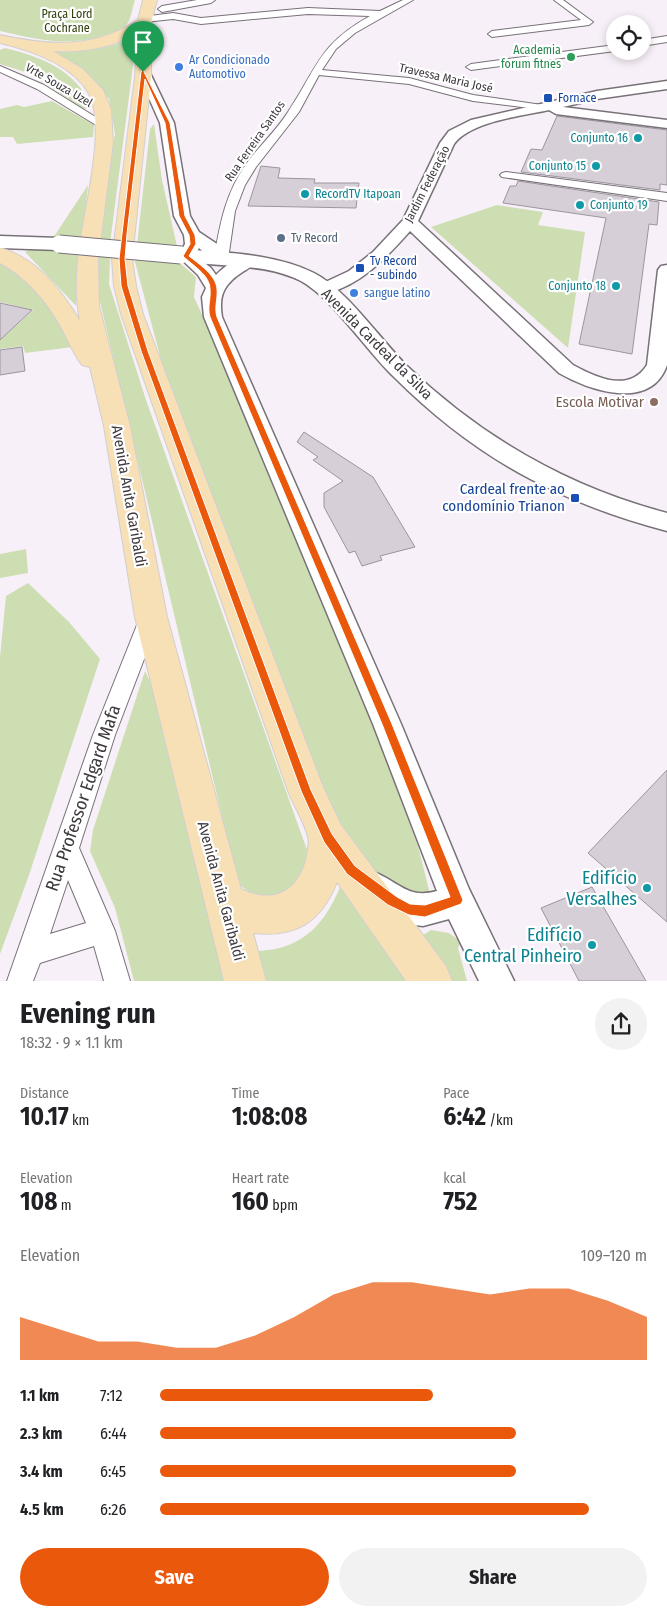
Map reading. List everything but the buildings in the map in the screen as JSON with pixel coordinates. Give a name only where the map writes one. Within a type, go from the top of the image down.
[{"type":"main road","name":"Avenida Anita Garibaldi","points":[[0,39],[24,45],[60,48],[91,46],[118,38],[147,13]]},
{"type":"main road","points":[[147,13],[139,122],[124,234],[122,259],[124,286],[144,351],[306,791],[328,838],[431,981]]},
{"type":"main road","name":"Avenida Anita Garibaldi","points":[[24,45],[68,65],[87,80],[95,90],[103,109],[105,126],[87,280],[88,306],[117,426],[150,617],[246,981]]},
{"type":"main road","name":"Avenida Cardeal da Silva","points":[[0,242],[59,244],[248,261],[285,268],[307,277],[325,288],[379,349],[414,384],[452,416],[504,452],[547,479],[598,501],[667,522]]},
{"type":"main road","points":[[0,254],[19,263],[34,274],[47,288],[70,321],[108,393]]},
{"type":"main road","points":[[225,902],[248,913],[274,915],[296,908],[312,895],[322,876],[326,861],[328,838]]},
{"type":"street","points":[[147,13],[210,0]]},
{"type":"street","name":"Rua Ferreira Santos","points":[[221,259],[228,216],[238,188],[257,158],[290,117],[326,55],[342,38],[381,14],[409,0]]},
{"type":"street","points":[[492,34],[589,22],[558,0]]},
{"type":"street","points":[[147,13],[201,21],[308,11],[381,14]]},
{"type":"street","points":[[651,42],[667,39]]},
{"type":"street","points":[[471,68],[606,49]]},
{"type":"street","name":"Vrte Souza Uzel","points":[[0,69],[39,85],[69,106],[105,126]]},
{"type":"street","points":[[143,72],[167,123],[182,216],[192,235],[193,244],[184,256],[205,272],[214,288]]},
{"type":"street","name":"Travessa Maria José","points":[[315,72],[410,81],[473,98],[542,108]]},
{"type":"street","name":"Jardim Federação","points":[[325,288],[355,275],[379,256],[410,222],[447,143],[454,134],[476,123],[596,95],[667,85]]},
{"type":"street","points":[[542,108],[667,124]]},
{"type":"street","points":[[139,122],[150,120],[167,123]]},
{"type":"street","points":[[506,175],[667,197]]},
{"type":"street","points":[[410,222],[566,369],[597,385],[631,387],[643,383],[652,376],[657,365],[667,270]]},
{"type":"street","points":[[192,235],[212,248],[221,259]]},
{"type":"street","points":[[248,261],[228,274],[214,288],[211,309],[213,317],[387,724],[457,900],[497,981]]},
{"type":"street","name":"Rua Professor Edgard Mafa","points":[[20,981],[67,848],[104,734],[150,617]]},
{"type":"street","points":[[67,848],[102,931],[117,981]]},
{"type":"street","points":[[351,870],[393,901],[409,910],[425,911],[457,900]]},
{"type":"street","points":[[29,953],[102,931]]},
{"type":"green space","name":"Praça Lord Cochrane","points":[[0,0],[135,0],[128,22],[119,30],[92,39],[53,41],[0,31]]},
{"type":"green space","points":[[137,35],[111,236],[109,284],[146,400],[311,861],[303,891],[259,899],[238,884],[96,285],[102,209],[115,134],[109,99],[90,75],[52,52],[106,47]]},
{"type":"green space","points":[[5,48],[44,61],[67,74],[85,94],[91,107],[83,109],[31,74],[0,64],[0,50]]},
{"type":"green space","points":[[52,101],[94,125],[93,137],[17,144],[13,137],[0,137],[0,109],[17,105],[24,107]]},
{"type":"green space","points":[[154,124],[162,180],[181,264],[196,277],[194,297],[299,526],[418,846],[430,894],[407,907],[340,837],[167,382],[135,262],[150,129]]},
{"type":"green space","points":[[88,185],[76,306],[25,252],[55,235]]},
{"type":"green space","points":[[497,205],[543,212],[538,225],[585,232],[568,348],[431,227]]},
{"type":"green space","points":[[0,256],[29,274],[73,347],[25,353],[23,346],[0,349],[0,340],[33,310],[0,302]]},
{"type":"green space","points":[[26,549],[28,573],[0,578],[0,554]]},
{"type":"green space","points":[[28,583],[69,622],[100,659],[28,878],[0,954],[0,657],[6,596]]},
{"type":"green space","points":[[145,671],[152,686],[235,981],[134,981],[115,908],[90,851],[93,830]]},
{"type":"green space","points":[[342,882],[364,921],[408,981],[267,981],[258,951],[288,945],[301,939],[311,931],[329,910]]},
{"type":"green space","points":[[431,930],[449,933],[461,942],[458,948],[467,981],[447,981],[417,939]]},
{"type":"place","name":"Academia forum fitnes","points":[[571,57]]},
{"type":"place","name":"Ar Condicionado Automotivo","points":[[179,67]]},
{"type":"place","name":"Fornace","points":[[548,98]]},
{"type":"place","name":"Conjunto 16","points":[[638,138]]},
{"type":"place","name":"Conjunto 15","points":[[596,166]]},
{"type":"place","name":"RecordTV Itapoan","points":[[305,194]]},
{"type":"place","name":"Conjunto 19","points":[[580,205]]},
{"type":"place","name":"Tv Record","points":[[281,238]]},
{"type":"place","name":"Tv Record - subindo","points":[[360,268]]},
{"type":"place","name":"Conjunto 18","points":[[616,286]]},
{"type":"place","name":"sangue latino","points":[[354,293]]},
{"type":"place","name":"Escola Motivar","points":[[654,402]]},
{"type":"place","name":"Cardeal frente ao condomínio Trianon","points":[[575,498]]},
{"type":"place","name":"Edifício Versalhes","points":[[647,888]]},
{"type":"place","name":"Edifício Central Pinheiro","points":[[592,945]]},
{"type":"route","points":[[143,72],[150,83],[167,123],[176,189],[182,216],[192,235],[193,244],[186,256],[200,266],[214,288],[211,300],[213,317],[387,724],[457,900],[425,911],[409,910],[393,901],[351,870],[328,838],[306,791],[144,351],[124,286],[122,259],[124,234],[139,122],[143,72]]}]
